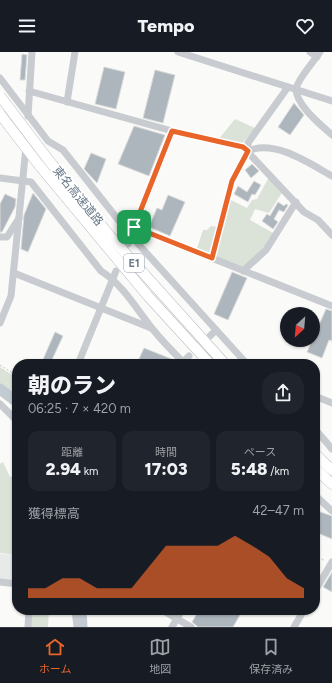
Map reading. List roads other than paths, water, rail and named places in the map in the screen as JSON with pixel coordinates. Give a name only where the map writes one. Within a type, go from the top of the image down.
[{"type":"highway","name":"東名高速道路","points":[[0,96],[47,158],[110,236],[221,359]]},
{"type":"highway","name":"東名高速道路","points":[[0,114],[39,165],[147,295],[205,359]]},
{"type":"highway","points":[[320,459],[332,470]]},
{"type":"highway","points":[[320,473],[332,484]]},
{"type":"street","points":[[0,323],[11,296],[14,274],[20,217],[32,52]]},
{"type":"street","points":[[67,102],[75,52]]},
{"type":"street","points":[[178,52],[332,101]]},
{"type":"street","points":[[310,52],[319,54],[299,81],[296,89],[301,104],[332,136]]},
{"type":"street","points":[[0,78],[48,141],[63,150],[131,236],[242,359]]},
{"type":"street","points":[[212,258],[232,181],[248,151],[248,143],[288,87]]},
{"type":"street","points":[[29,91],[172,131],[243,147],[304,212],[318,220],[332,235]]},
{"type":"street","points":[[128,244],[172,131]]},
{"type":"street","points":[[248,151],[255,148],[289,152],[332,176]]},
{"type":"street","points":[[0,178],[30,182],[102,270],[129,296],[152,328],[180,359]]},
{"type":"street","points":[[243,271],[266,250],[296,202]]},
{"type":"street","points":[[0,237],[7,237],[20,217]]},
{"type":"street","points":[[134,227],[332,306]]},
{"type":"street","points":[[80,359],[102,309],[116,271]]},
{"type":"street","points":[[14,274],[152,328]]},
{"type":"street","points":[[210,336],[216,330]]},
{"type":"street","points":[[320,397],[331,400]]},
{"type":"street","points":[[0,404],[12,416]]},
{"type":"street","points":[[320,435],[332,449]]},
{"type":"street","points":[[320,499],[332,511]]},
{"type":"street","points":[[320,583],[332,563]]},
{"type":"street","points":[[0,582],[12,583]]},
{"type":"street","points":[[28,627],[29,615]]},
{"type":"street","points":[[76,615],[77,627]]},
{"type":"street","points":[[170,615],[191,627]]},
{"type":"street","points":[[172,627],[179,615]]},
{"type":"street","points":[[294,627],[301,615]]},
{"type":"waterway","points":[[0,389],[12,398]]},
{"type":"waterway","points":[[81,615],[82,627]]}]
